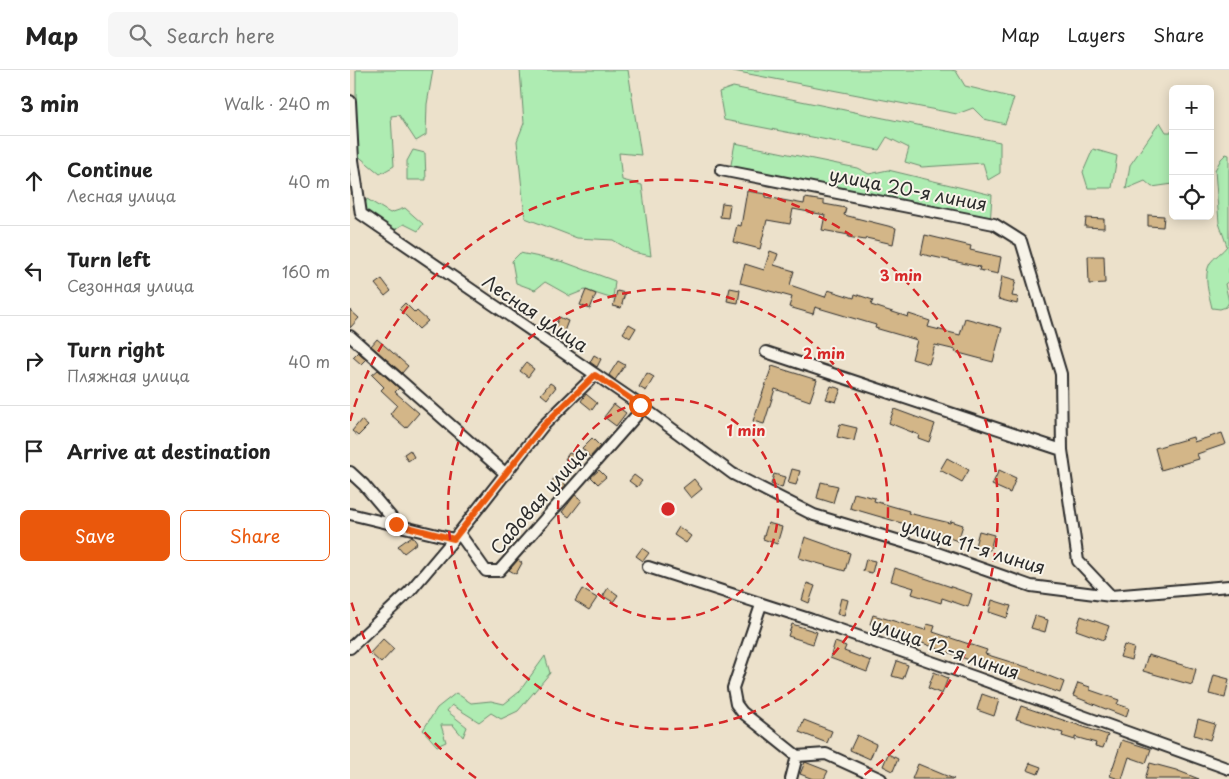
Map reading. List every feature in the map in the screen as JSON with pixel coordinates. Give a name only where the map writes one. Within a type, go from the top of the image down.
[{"type":"street","name":"Лесная улица","points":[[350,101],[353,179],[361,214],[644,408],[723,466]]},
{"type":"street","name":"улица 20-я линия","points":[[721,170],[994,224],[1021,241],[1061,374],[1062,450],[1078,561],[1112,596]]},
{"type":"street","points":[[350,336],[506,474]]},
{"type":"street","points":[[766,352],[1062,450]]},
{"type":"street","points":[[350,648],[410,591],[457,536],[543,426],[595,375]]},
{"type":"street","name":"Садовая улица","points":[[457,536],[486,571],[499,571],[644,408]]},
{"type":"street","name":"улица 11-я линия","points":[[723,466],[733,474],[814,515],[923,548],[1031,586],[1112,596],[1229,586]]},
{"type":"street","points":[[350,472],[364,485],[396,524]]},
{"type":"street","points":[[350,514],[457,536]]},
{"type":"street","name":"улица 12-я линия","points":[[648,567],[812,620],[1229,769]]},
{"type":"street","points":[[762,605],[733,688],[736,704],[742,712],[797,756],[826,754],[881,779]]},
{"type":"street","points":[[791,779],[797,756]]},
{"type":"green space","points":[[356,70],[433,70],[427,104],[426,135],[416,141],[399,115],[391,116],[394,166],[380,174],[356,154]]},
{"type":"green space","points":[[520,70],[628,70],[641,155],[619,153],[622,180],[642,185],[651,256],[633,252],[613,240],[577,238],[525,218],[517,141],[524,123]]},
{"type":"green space","points":[[728,70],[951,70],[956,71],[965,86],[1014,98],[1005,124],[984,119],[973,108],[957,114]]},
{"type":"green space","points":[[733,87],[1000,142],[1000,173],[988,180],[983,163],[922,167],[905,162],[909,148],[887,137],[879,150],[724,120],[719,92]]},
{"type":"green space","points":[[1160,122],[1166,132],[1169,132],[1169,185],[1152,187],[1145,181],[1126,189],[1130,165]]},
{"type":"green space","points":[[735,143],[857,168],[869,174],[888,170],[992,195],[990,225],[730,170]]},
{"type":"green space","points":[[1093,149],[1117,156],[1112,188],[1088,188],[1083,172]]},
{"type":"green space","points":[[413,150],[425,153],[426,180],[407,180],[407,161]]},
{"type":"green space","points":[[1226,154],[1229,155],[1229,281],[1225,284],[1229,302],[1226,307],[1220,309],[1212,308],[1207,286],[1207,274],[1210,263],[1227,246],[1219,223],[1215,170]]},
{"type":"green space","points":[[367,199],[390,213],[405,208],[423,224],[418,231],[404,224],[394,230],[363,209]]},
{"type":"green space","points":[[520,253],[564,262],[615,281],[613,299],[585,290],[570,296],[545,282],[535,290],[516,283],[512,261]]},
{"type":"green space","points":[[545,656],[550,673],[518,711],[501,719],[491,713],[479,722],[452,705],[447,711],[467,727],[463,737],[453,725],[441,725],[446,742],[437,746],[423,730],[437,708],[456,693],[471,703],[491,701],[504,704],[519,692]]},
{"type":"building","points":[[747,191],[766,194],[766,197],[804,204],[805,198],[824,201],[824,204],[846,208],[844,215],[896,228],[893,244],[866,238],[865,240],[848,237],[849,235],[822,230],[825,215],[793,209],[790,224],[767,220],[760,249],[733,242],[737,225],[741,226]]},
{"type":"building","points":[[722,203],[730,204],[728,218],[720,217]]},
{"type":"building","points":[[1148,215],[1164,216],[1163,227],[1148,226]]},
{"type":"building","points":[[1086,218],[1104,219],[1104,228],[1085,227]]},
{"type":"building","points":[[925,235],[971,246],[970,250],[1001,257],[998,274],[979,270],[980,267],[921,254]]},
{"type":"building","points":[[770,251],[778,254],[774,265],[794,271],[790,285],[825,297],[828,290],[854,298],[855,294],[873,300],[871,305],[908,317],[909,314],[930,321],[928,327],[960,335],[965,318],[1002,328],[993,362],[935,345],[929,364],[912,359],[917,340],[875,328],[876,325],[815,307],[813,314],[789,307],[792,297],[740,283],[745,264],[764,270]]},
{"type":"building","points":[[1088,256],[1104,256],[1105,283],[1089,284]]},
{"type":"building","points":[[1002,276],[1016,280],[1012,296],[1018,297],[1017,304],[998,299]]},
{"type":"building","points":[[382,279],[391,291],[385,296],[375,284]]},
{"type":"building","points":[[730,288],[740,290],[738,303],[727,301]]},
{"type":"building","points":[[586,290],[596,294],[590,309],[580,305]]},
{"type":"building","points":[[617,291],[625,293],[621,308],[613,306]]},
{"type":"building","points":[[405,303],[415,313],[417,311],[428,321],[419,329],[399,309]]},
{"type":"building","points":[[350,310],[359,318],[350,328]]},
{"type":"building","points":[[559,317],[568,321],[560,342],[551,336]]},
{"type":"building","points":[[629,324],[636,328],[630,338],[623,333]]},
{"type":"building","points":[[377,339],[408,366],[402,373],[371,346]]},
{"type":"building","points":[[358,352],[366,359],[361,364],[353,357]]},
{"type":"building","points":[[594,355],[601,359],[597,367],[590,362]]},
{"type":"building","points":[[618,361],[625,365],[615,380],[609,375]]},
{"type":"building","points":[[526,363],[534,369],[528,377],[520,371]]},
{"type":"building","points":[[772,366],[817,380],[810,401],[775,389],[764,424],[753,421]]},
{"type":"building","points":[[378,370],[399,388],[395,392],[419,413],[406,428],[390,414],[397,405],[381,390],[384,387],[372,375]]},
{"type":"building","points":[[647,373],[654,377],[646,391],[639,387]]},
{"type":"building","points":[[550,383],[556,387],[547,399],[541,394]]},
{"type":"building","points":[[831,386],[841,389],[836,402],[826,399]]},
{"type":"building","points":[[586,394],[597,403],[592,410],[581,401]]},
{"type":"building","points":[[614,404],[626,413],[616,426],[604,417]]},
{"type":"building","points":[[894,409],[935,424],[929,442],[918,438],[919,435],[889,423]]},
{"type":"building","points":[[361,420],[368,426],[358,436],[352,431]]},
{"type":"building","points":[[840,424],[857,428],[854,441],[837,437]]},
{"type":"building","points":[[1222,433],[1226,444],[1197,454],[1199,459],[1161,470],[1155,448],[1193,437],[1194,442]]},
{"type":"building","points":[[592,438],[600,446],[590,457],[582,448]]},
{"type":"building","points":[[410,450],[414,457],[408,461],[404,454]]},
{"type":"building","points":[[569,453],[578,457],[574,464],[565,459]]},
{"type":"building","points":[[947,458],[969,470],[962,482],[940,470]]},
{"type":"building","points":[[792,469],[800,471],[796,485],[788,483]]},
{"type":"building","points":[[599,470],[606,477],[598,484],[591,477]]},
{"type":"building","points":[[999,470],[1016,478],[1010,493],[992,485]]},
{"type":"building","points":[[774,474],[785,477],[782,488],[771,484]]},
{"type":"building","points":[[634,475],[642,481],[637,487],[629,481]]},
{"type":"building","points":[[555,477],[566,485],[559,493],[549,485]]},
{"type":"building","points":[[694,479],[702,489],[691,498],[683,488]]},
{"type":"building","points":[[821,482],[838,486],[833,503],[817,498]]},
{"type":"building","points":[[854,493],[875,498],[874,501],[909,511],[908,513],[963,525],[958,541],[850,508]]},
{"type":"building","points":[[575,495],[582,500],[569,517],[562,512]]},
{"type":"building","points":[[768,523],[782,527],[777,544],[763,539]]},
{"type":"building","points":[[679,527],[691,536],[686,543],[674,535]]},
{"type":"building","points":[[979,531],[994,535],[990,550],[975,546]]},
{"type":"building","points":[[412,536],[417,543],[404,553],[398,546]]},
{"type":"building","points":[[805,537],[850,553],[845,571],[799,558]]},
{"type":"building","points":[[642,548],[649,553],[643,561],[636,556]]},
{"type":"building","points":[[866,559],[875,561],[872,573],[863,571]]},
{"type":"building","points":[[518,560],[522,563],[516,574],[509,570]]},
{"type":"building","points":[[895,568],[972,594],[968,607],[942,598],[941,603],[912,594],[914,588],[891,581]]},
{"type":"building","points":[[807,583],[815,586],[809,603],[802,600]]},
{"type":"building","points":[[608,588],[618,595],[613,602],[603,596]]},
{"type":"building","points":[[582,589],[597,598],[589,610],[575,601]]},
{"type":"building","points":[[841,598],[848,600],[844,616],[837,614]]},
{"type":"building","points":[[992,600],[1011,606],[1007,618],[989,612]]},
{"type":"building","points":[[873,615],[925,630],[927,624],[935,626],[933,632],[987,650],[985,654],[1036,670],[1064,682],[1060,693],[870,624]]},
{"type":"building","points":[[1035,616],[1048,620],[1045,632],[1031,628]]},
{"type":"building","points":[[1081,616],[1109,626],[1104,640],[1076,630]]},
{"type":"building","points":[[792,624],[817,632],[813,644],[788,636]]},
{"type":"building","points":[[383,639],[394,649],[381,663],[370,653]]},
{"type":"building","points":[[835,642],[846,646],[844,651],[871,661],[867,672],[830,658]]},
{"type":"building","points":[[1124,645],[1134,648],[1131,660],[1120,657]]},
{"type":"building","points":[[1148,655],[1196,669],[1192,685],[1143,671]]},
{"type":"building","points":[[897,661],[908,665],[903,679],[892,676]]},
{"type":"building","points":[[934,672],[948,678],[942,694],[928,688]]},
{"type":"building","points":[[1214,675],[1229,679],[1225,698],[1209,694]]},
{"type":"building","points":[[1078,683],[1090,687],[1090,690],[1119,700],[1117,704],[1129,708],[1126,717],[1073,696]]},
{"type":"building","points":[[982,694],[999,700],[994,716],[977,710]]},
{"type":"building","points":[[1021,706],[1108,735],[1103,748],[1095,746],[1096,743],[1075,737],[1075,740],[1062,736],[1063,733],[1016,719]]},
{"type":"building","points":[[1198,719],[1215,724],[1210,740],[1194,735]]},
{"type":"building","points":[[804,720],[832,731],[827,743],[799,732]]},
{"type":"building","points":[[857,735],[876,744],[870,759],[850,750]]},
{"type":"building","points":[[1122,740],[1151,749],[1146,763],[1129,757],[1122,779],[1119,779],[1110,776]]},
{"type":"building","points":[[888,754],[898,759],[893,771],[883,766]]},
{"type":"building","points":[[805,762],[828,771],[824,779],[813,779],[800,774]]},
{"type":"building","points":[[1030,763],[1041,767],[1038,774],[1027,770]]},
{"type":"building","points":[[1150,763],[1176,770],[1199,779],[1145,779]]},
{"type":"building","points":[[918,764],[954,779],[912,779]]},
{"type":"route","points":[[396,524],[454,539],[543,426],[595,375],[640,405]]}]
